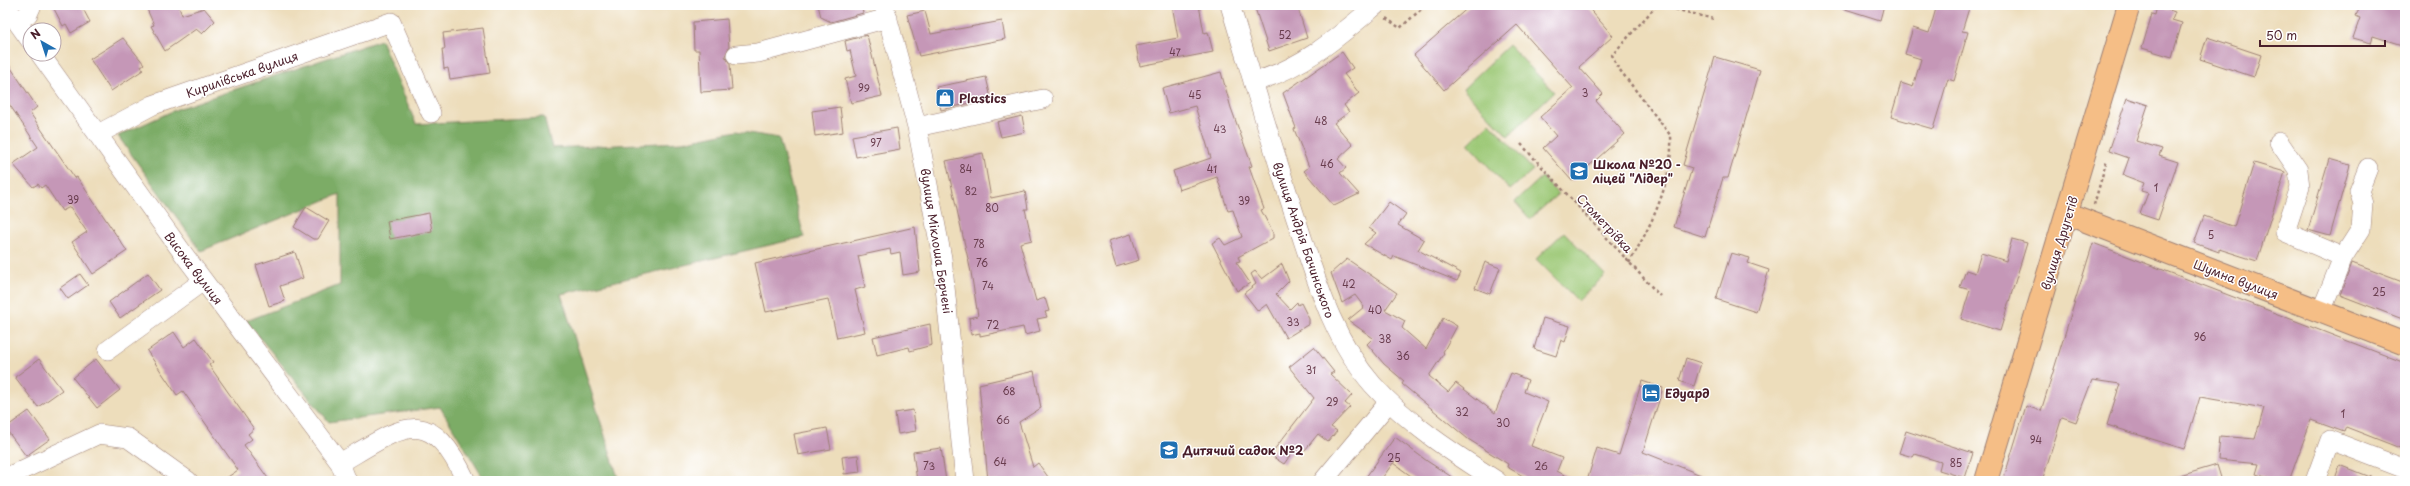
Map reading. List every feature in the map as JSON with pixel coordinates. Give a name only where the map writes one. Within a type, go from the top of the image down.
[{"type":"main road","name":"вулиця Другетів","points":[[1986,481],[2068,214],[2127,5]]},
{"type":"main road","name":"Шумна вулиця","points":[[2068,214],[2405,344]]},
{"type":"street","points":[[5,5],[22,29]]},
{"type":"street","points":[[17,22],[28,14],[32,5]]},
{"type":"street","name":"вулиця Андрія Бачинського","points":[[1230,5],[1283,179],[1331,319],[1355,362],[1389,402],[1421,430],[1497,481]]},
{"type":"street","points":[[1253,82],[1273,77],[1319,52],[1375,6]]},
{"type":"street","points":[[736,55],[758,52],[886,12]]},
{"type":"street","name":"вулиця Міклоша Берчені","points":[[886,12],[917,128],[942,258],[966,481]]},
{"type":"street","name":"Кирилівська вулиця","points":[[98,134],[153,105],[391,22],[431,113]]},
{"type":"street","name":"Висока вулиця","points":[[46,62],[203,281],[340,463],[347,481]]},
{"type":"street","points":[[917,128],[1043,99]]},
{"type":"street","points":[[2279,142],[2298,170],[2300,187],[2285,232],[2343,257]]},
{"type":"street","points":[[2321,312],[2343,257],[2361,229],[2363,204],[2359,191],[2368,168]]},
{"type":"street","points":[[108,350],[203,281]]},
{"type":"street","points":[[1323,481],[1389,402]]},
{"type":"street","points":[[340,463],[406,428],[423,429],[436,434],[449,449],[466,481]]},
{"type":"street","points":[[5,478],[100,434],[128,438],[188,481]]},
{"type":"street","points":[[2315,481],[2330,440],[2405,469]]},
{"type":"path","points":[[1375,6],[1400,28],[1426,5]]},
{"type":"path","points":[[1629,263],[1652,223],[1670,166],[1671,136],[1616,65],[1612,55],[1657,5],[1714,20]]},
{"type":"path","name":"Стометрівка","points":[[1521,144],[1660,296]]},
{"type":"path","points":[[2092,211],[2107,159]]},
{"type":"green space","points":[[381,40],[416,124],[544,117],[552,148],[682,142],[736,131],[779,138],[804,237],[561,294],[619,481],[485,481],[440,407],[329,422],[246,321],[340,285],[340,194],[201,251],[118,136],[177,109]]},
{"type":"green space","points":[[1509,45],[1554,92],[1508,136],[1463,89]]},
{"type":"green space","points":[[1490,123],[1533,170],[1510,190],[1468,144]]},
{"type":"green space","points":[[1542,177],[1558,194],[1530,219],[1515,202]]},
{"type":"green space","points":[[1564,232],[1605,275],[1578,301],[1536,259]]},
{"type":"building","points":[[52,5],[81,5],[90,22],[71,33],[66,24],[63,26]]},
{"type":"building","points":[[156,5],[178,5],[182,15],[204,8],[215,21],[202,34],[196,29],[165,51],[151,26],[154,25],[146,7]]},
{"type":"building","points":[[818,5],[861,5],[863,13],[831,22],[821,17]]},
{"type":"building","points":[[1172,5],[1199,5],[1204,33],[1208,32],[1213,52],[1140,66],[1136,46],[1178,38]]},
{"type":"building","points":[[1254,5],[1297,5],[1307,38],[1269,51]]},
{"type":"building","points":[[1471,5],[1586,5],[1613,36],[1579,67],[1603,94],[1596,101],[1625,134],[1572,181],[1543,148],[1556,136],[1540,117],[1573,88],[1517,25],[1444,90],[1414,55]]},
{"type":"building","points":[[1842,5],[1884,5],[1880,20],[1842,8]]},
{"type":"building","points":[[1937,5],[1970,5],[1962,31],[1968,32],[1954,81],[1948,79],[1933,129],[1891,117],[1901,83],[1913,87],[1921,59],[1905,54],[1913,28],[1929,33]]},
{"type":"building","points":[[2360,5],[2394,5],[2405,8],[2405,46],[2373,36],[2371,43],[2353,38],[2360,18],[2356,16]]},
{"type":"building","points":[[2157,6],[2175,12],[2172,20],[2182,23],[2172,57],[2142,48],[2152,14],[2155,15]]},
{"type":"building","points":[[925,11],[931,34],[1002,21],[1005,39],[919,56],[907,15]]},
{"type":"building","points":[[727,19],[729,47],[725,56],[730,64],[732,90],[701,92],[699,50],[694,50],[693,22]]},
{"type":"building","points":[[483,28],[490,73],[450,79],[448,68],[444,69],[442,49],[445,49],[443,33]]},
{"type":"building","points":[[867,35],[882,96],[851,103],[845,79],[856,76],[850,50],[847,51],[845,41]]},
{"type":"building","points":[[2207,37],[2261,55],[2254,77],[2200,59]]},
{"type":"building","points":[[123,38],[144,64],[141,66],[143,70],[111,91],[90,59]]},
{"type":"building","points":[[1342,52],[1353,68],[1344,74],[1359,93],[1344,105],[1349,112],[1334,123],[1353,145],[1338,159],[1346,168],[1340,173],[1359,194],[1334,206],[1304,171],[1309,167],[1294,129],[1296,128],[1283,93]]},
{"type":"building","points":[[1715,57],[1760,70],[1728,178],[1723,178],[1705,237],[1674,227],[1692,168],[1683,165]]},
{"type":"building","points":[[5,59],[37,107],[30,113],[75,178],[77,177],[127,251],[93,274],[72,242],[87,232],[70,207],[62,211],[45,185],[41,188],[38,184],[33,187],[13,164],[38,147],[5,98]]},
{"type":"building","points":[[1221,72],[1231,108],[1252,166],[1249,167],[1264,209],[1261,210],[1273,233],[1273,238],[1238,257],[1240,261],[1236,262],[1250,283],[1237,291],[1212,243],[1220,238],[1225,245],[1242,237],[1233,210],[1228,211],[1217,177],[1179,190],[1173,171],[1211,158],[1195,106],[1169,113],[1162,88]]},
{"type":"building","points":[[986,77],[991,98],[941,110],[936,87]]},
{"type":"building","points":[[2127,98],[2148,105],[2136,141],[2162,149],[2159,156],[2178,162],[2158,220],[2140,214],[2148,193],[2141,191],[2144,183],[2123,175],[2129,158],[2109,151]]},
{"type":"building","points":[[840,107],[843,132],[815,136],[812,111]]},
{"type":"building","points":[[1022,116],[1025,132],[1001,137],[997,122]]},
{"type":"building","points":[[897,128],[900,149],[856,157],[852,136]]},
{"type":"building","points":[[983,153],[991,198],[1025,191],[1028,209],[1025,209],[1032,240],[1020,243],[1036,301],[1045,298],[1049,311],[1045,312],[1047,317],[1037,319],[1040,331],[1025,335],[1023,327],[980,336],[980,333],[971,335],[969,318],[978,316],[971,272],[946,161]]},
{"type":"building","points":[[2329,159],[2350,165],[2330,236],[2308,230]]},
{"type":"building","points":[[2254,163],[2285,172],[2257,261],[2219,249],[2219,252],[2194,243],[2204,216],[2234,227]]},
{"type":"building","points":[[1389,202],[1406,214],[1398,225],[1424,240],[1418,250],[1461,273],[1457,281],[1394,256],[1392,260],[1364,244],[1376,233],[1369,228]]},
{"type":"building","points":[[306,207],[329,221],[318,239],[313,239],[294,227]]},
{"type":"building","points":[[429,213],[432,231],[390,239],[387,221]]},
{"type":"building","points":[[915,227],[920,272],[903,275],[900,252],[891,254],[890,249],[858,256],[865,287],[855,290],[865,332],[837,338],[828,299],[766,312],[755,263]]},
{"type":"building","points":[[1131,234],[1139,260],[1116,267],[1108,241]]},
{"type":"building","points":[[2012,239],[2027,243],[2000,331],[1961,319],[1970,290],[1960,287],[1966,270],[1975,273],[1981,253],[2006,261]]},
{"type":"building","points":[[2093,243],[2405,363],[2405,450],[2346,427],[2344,432],[2311,420],[2289,481],[2277,481],[2256,474],[2259,464],[2218,460],[2220,436],[2255,439],[2264,408],[2200,397],[2184,449],[2107,425],[2120,384],[2092,380],[2076,422],[2062,417],[2042,481],[2003,481],[2026,406],[2041,411]]},
{"type":"building","points":[[295,252],[303,278],[280,286],[285,301],[269,306],[256,265]]},
{"type":"building","points":[[1731,253],[1750,258],[1748,263],[1769,270],[1756,312],[1716,299]]},
{"type":"building","points":[[1347,259],[1397,293],[1385,310],[1405,321],[1402,328],[1426,349],[1443,318],[1457,326],[1443,352],[1444,353],[1429,376],[1448,392],[1456,383],[1495,413],[1511,373],[1528,380],[1524,392],[1548,402],[1531,446],[1562,458],[1557,471],[1575,481],[1532,481],[1507,467],[1508,464],[1468,439],[1402,384],[1404,381],[1384,364],[1367,344],[1373,338],[1348,320],[1364,307],[1355,295],[1342,303],[1331,273]]},
{"type":"building","points":[[1485,262],[1500,268],[1490,294],[1475,288]]},
{"type":"building","points":[[2352,263],[2405,283],[2405,320],[2340,295]]},
{"type":"building","points":[[1282,264],[1289,281],[1276,294],[1290,309],[1297,302],[1298,305],[1301,303],[1309,319],[1309,324],[1286,338],[1267,304],[1258,311],[1244,293],[1256,284],[1251,274],[1255,271],[1262,279]]},
{"type":"building","points":[[148,273],[160,290],[120,318],[109,302]]},
{"type":"building","points":[[80,274],[88,285],[68,299],[60,288]]},
{"type":"building","points":[[1543,318],[1570,326],[1565,342],[1561,340],[1556,356],[1534,349]]},
{"type":"building","points":[[930,324],[932,345],[910,351],[909,347],[877,355],[873,337]]},
{"type":"building","points":[[174,332],[184,347],[196,338],[213,362],[209,365],[254,429],[248,434],[252,439],[244,445],[270,481],[222,481],[238,470],[183,391],[177,395],[147,351]]},
{"type":"building","points":[[1314,347],[1334,372],[1330,374],[1352,395],[1345,403],[1350,407],[1331,427],[1337,431],[1328,442],[1318,434],[1305,450],[1300,446],[1295,452],[1294,450],[1284,464],[1270,455],[1314,398],[1289,367]]},
{"type":"building","points":[[1686,358],[1701,363],[1694,386],[1679,381]]},
{"type":"building","points":[[39,359],[62,390],[38,407],[15,377]]},
{"type":"building","points":[[96,359],[120,390],[97,408],[73,378]]},
{"type":"building","points":[[1034,371],[1041,408],[1019,422],[1033,467],[1038,463],[1051,481],[988,481],[979,384]]},
{"type":"building","points":[[1642,381],[1663,388],[1643,452],[1716,481],[1587,481],[1597,448],[1619,455]]},
{"type":"building","points":[[913,410],[916,431],[898,434],[895,413]]},
{"type":"building","points":[[29,411],[50,439],[26,456],[5,428]]},
{"type":"building","points":[[827,428],[831,449],[798,455],[794,434]]},
{"type":"building","points":[[1906,431],[1973,453],[1965,478],[1939,470],[1941,462],[1915,454],[1913,457],[1899,453]]},
{"type":"building","points":[[1395,437],[1427,461],[1458,481],[1418,481],[1393,463],[1380,481],[1363,481]]},
{"type":"building","points":[[941,448],[946,481],[917,481],[913,452]]},
{"type":"building","points":[[858,455],[860,472],[844,474],[842,457]]},
{"type":"building","points":[[2217,465],[2222,481],[2174,481],[2173,478]]},
{"type":"building","points":[[2340,465],[2378,480],[2378,481],[2334,481]]},
{"type":"place","name":"Plastics","points":[[945,98]]},
{"type":"place","name":"Школа №20 - ліцей \"Лідер\"","points":[[1579,171]]},
{"type":"place","name":"Едуард","points":[[1651,393]]},
{"type":"place","name":"Дитячий садок №2","points":[[1169,450]]}]
